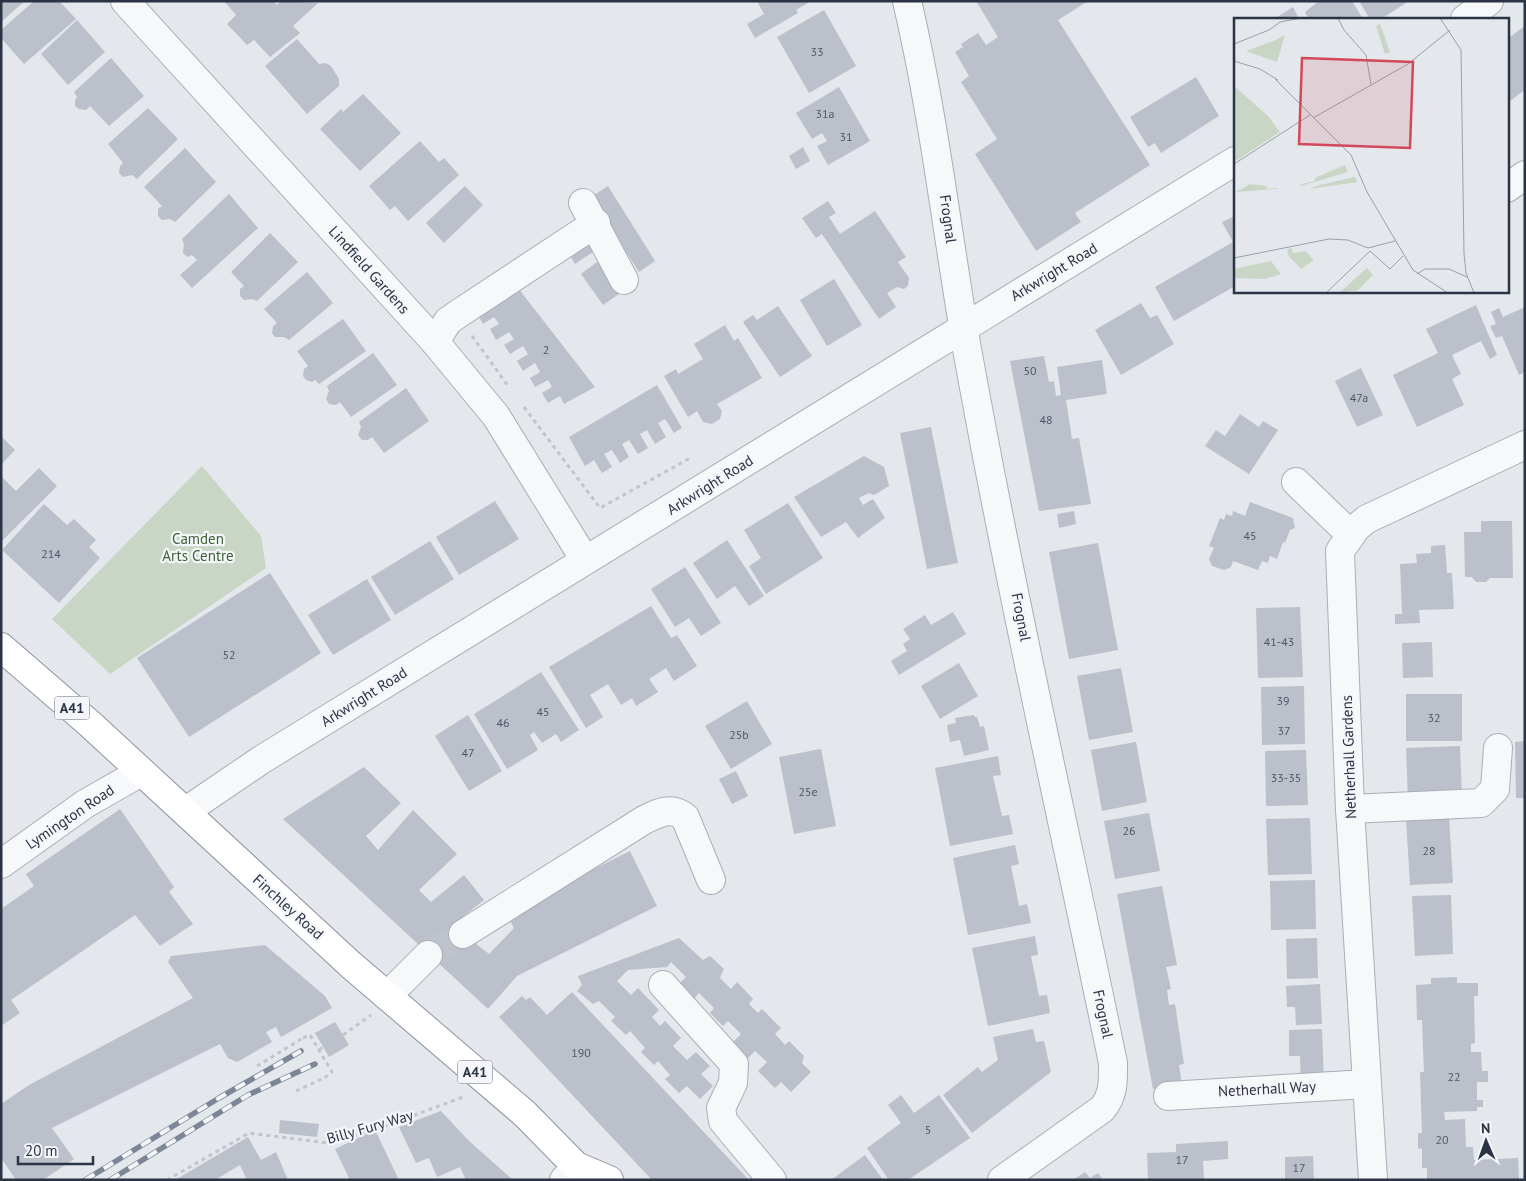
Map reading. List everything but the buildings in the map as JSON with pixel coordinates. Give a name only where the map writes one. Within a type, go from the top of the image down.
[{"type":"highway","name":"Finchley Road","points":[[1,647],[90,724],[186,811],[214,840],[390,998],[525,1114],[573,1175],[609,1180]]},
{"type":"street","name":"Lindfield Gardens","points":[[125,1],[435,342],[496,416],[585,560]]},
{"type":"street","name":"Frognal","points":[[907,1],[923,71],[964,327],[1021,621],[1113,1063],[1112,1093],[1110,1100],[1102,1109],[1002,1180]]},
{"type":"street","points":[[1466,18],[1489,1]]},
{"type":"street","name":"Arkwright Road","points":[[186,811],[248,768],[1234,162]]},
{"type":"street","points":[[1508,187],[1525,176]]},
{"type":"street","points":[[435,342],[448,321],[589,213],[624,280]]},
{"type":"street","name":"Netherhall Gardens","points":[[1373,1180],[1350,809],[1340,551],[1352,534],[1367,519],[1525,444]]},
{"type":"street","points":[[1296,482],[1352,534]]},
{"type":"street","points":[[1350,809],[1480,802],[1496,789],[1498,748]]},
{"type":"street","name":"Lymington Road","points":[[1,864],[85,804],[141,772]]},
{"type":"street","points":[[462,934],[644,820],[662,811],[679,812],[685,816],[711,880]]},
{"type":"street","points":[[390,998],[428,956]]},
{"type":"street","points":[[663,985],[734,1064],[733,1083],[721,1108],[723,1121],[772,1180]]},
{"type":"street","name":"Netherhall Way","points":[[1168,1096],[1366,1084]]},
{"type":"path","points":[[477,344],[512,391]]},
{"type":"path","points":[[518,399],[600,508],[692,457]]},
{"type":"path","points":[[343,1035],[390,998]]},
{"type":"path","points":[[257,1066],[310,1035],[332,1072],[324,1078],[296,1091]]},
{"type":"path","points":[[319,1050],[323,1047]]},
{"type":"path","name":"Billy Fury Way","points":[[167,1180],[249,1133],[328,1143],[380,1128],[491,1085]]},
{"type":"green space","name":"Camden Arts Centre","points":[[202,466],[261,536],[266,568],[110,674],[52,619]]},
{"type":"tunnel","points":[[428,955],[463,934]]},
{"type":"railway","points":[[85,1180],[219,1098],[301,1051]]},
{"type":"railway","points":[[110,1180],[248,1095],[315,1064]]}]
